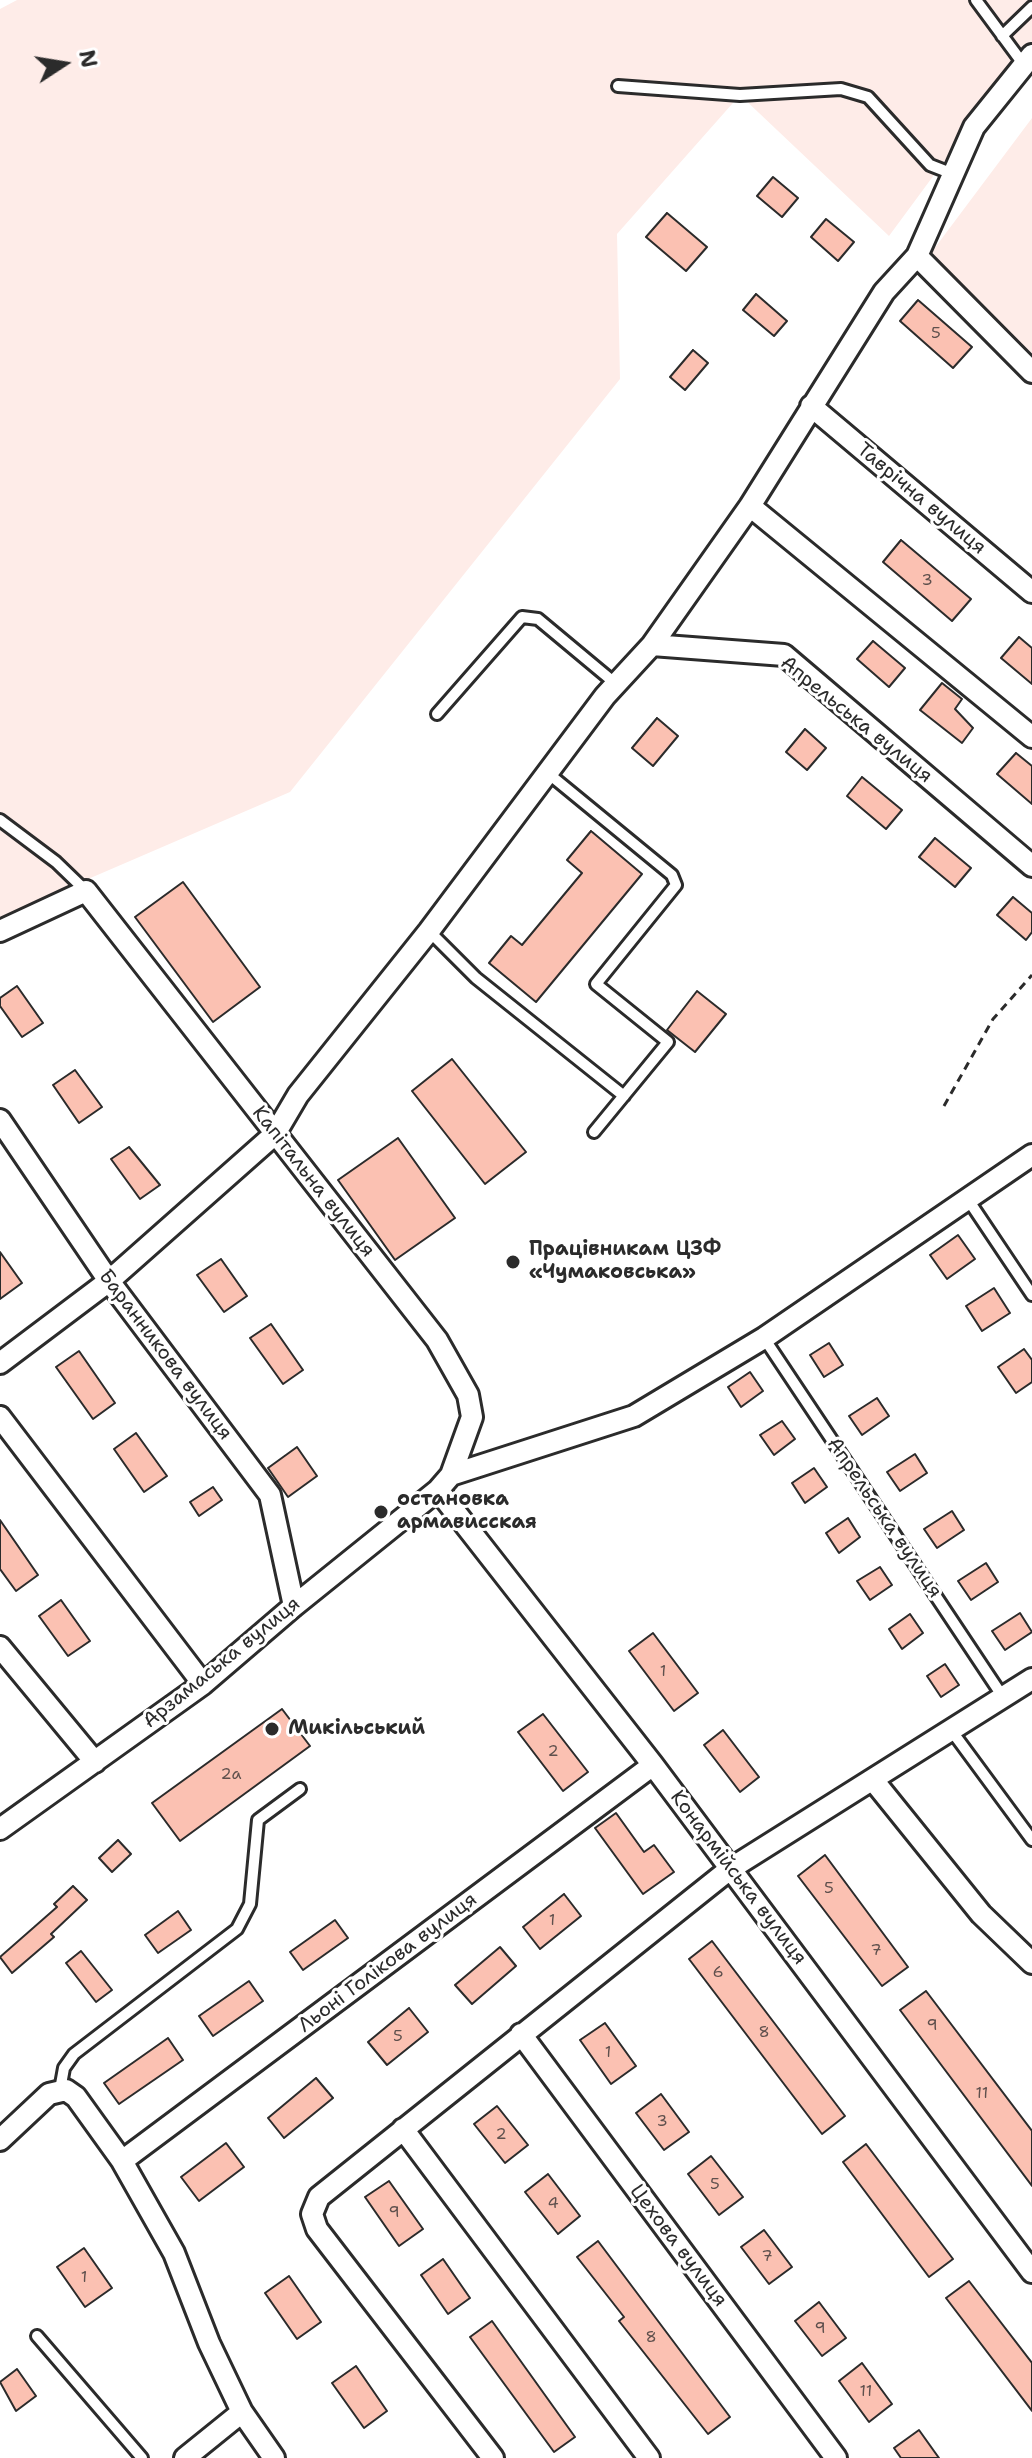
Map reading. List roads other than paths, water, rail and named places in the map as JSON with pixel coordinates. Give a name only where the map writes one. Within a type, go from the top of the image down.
[{"type":"street","points":[[0,1363],[109,1281],[275,1134],[298,1095],[429,931],[616,684],[652,645],[750,506],[884,292],[917,256],[974,127],[1028,60]]},
{"type":"street","points":[[917,256],[1032,372]]},
{"type":"street","name":"Таврічна вулиця","points":[[811,406],[1032,592]]},
{"type":"street","points":[[750,506],[1032,737]]},
{"type":"street","name":"Апрельська вулиця","points":[[652,645],[784,655],[1032,866]]},
{"type":"street","points":[[0,931],[86,891]]},
{"type":"street","name":"Капітальна вулиця","points":[[86,891],[437,1340],[468,1395],[472,1417],[445,1482]]},
{"type":"street","name":"Баранникова вулиця","points":[[0,1120],[109,1281],[270,1495],[294,1606]]},
{"type":"street","points":[[445,1482],[634,1416],[764,1338],[969,1201],[1032,1155]]},
{"type":"street","points":[[0,1417],[203,1684]]},
{"type":"street","name":"Арзамаська вулиця","points":[[0,1829],[203,1684],[445,1482]]},
{"type":"street","name":"Конармійська вулиця","points":[[445,1482],[1032,2272]]},
{"type":"street","points":[[0,1647],[95,1762]]},
{"type":"street","points":[[493,2458],[317,2229],[312,2214],[319,2197],[730,1869],[1032,1679]]},
{"type":"street","name":"Льоні Голікова вулиця","points":[[122,2161],[653,1765]]},
{"type":"street","points":[[873,1780],[973,1904],[1032,1963]]},
{"type":"street","name":"Цехова вулиця","points":[[521,2034],[836,2458]]},
{"type":"street","points":[[0,2140],[49,2094],[68,2093],[122,2161],[174,2253],[209,2343],[242,2412],[274,2458]]},
{"type":"street","points":[[403,2129],[649,2458]]},
{"type":"street","points":[[185,2458],[242,2412]]},
{"type":"lane","points":[[976,0],[1002,36],[1028,60]]},
{"type":"lane","points":[[1002,36],[1032,7]]},
{"type":"lane","points":[[618,86],[740,95],[841,89],[868,97],[930,165],[953,174]]},
{"type":"lane","points":[[437,714],[522,617],[538,619],[616,684]]},
{"type":"lane","points":[[549,774],[672,875],[676,885],[596,984],[668,1042],[594,1132]]},
{"type":"lane","points":[[0,820],[56,862],[86,891]]},
{"type":"lane","points":[[429,931],[476,978],[624,1096]]},
{"type":"lane","points":[[969,1201],[1032,1295]]},
{"type":"lane","name":"Апрельська вулиця","points":[[764,1338],[1003,1697]]},
{"type":"lane","points":[[951,1730],[1032,1840]]},
{"type":"lane","points":[[68,2093],[64,2068],[74,2054],[237,1929],[250,1904],[258,1820],[300,1789]]},
{"type":"lane","points":[[37,2336],[142,2458]]},
{"type":"place","name":"Працівникам ЦЗФ «Чумаковська»","points":[[513,1262]]},
{"type":"place","name":"остановка армависская","points":[[381,1512]]},
{"type":"place","name":"Микільський","points":[[272,1729]]}]
